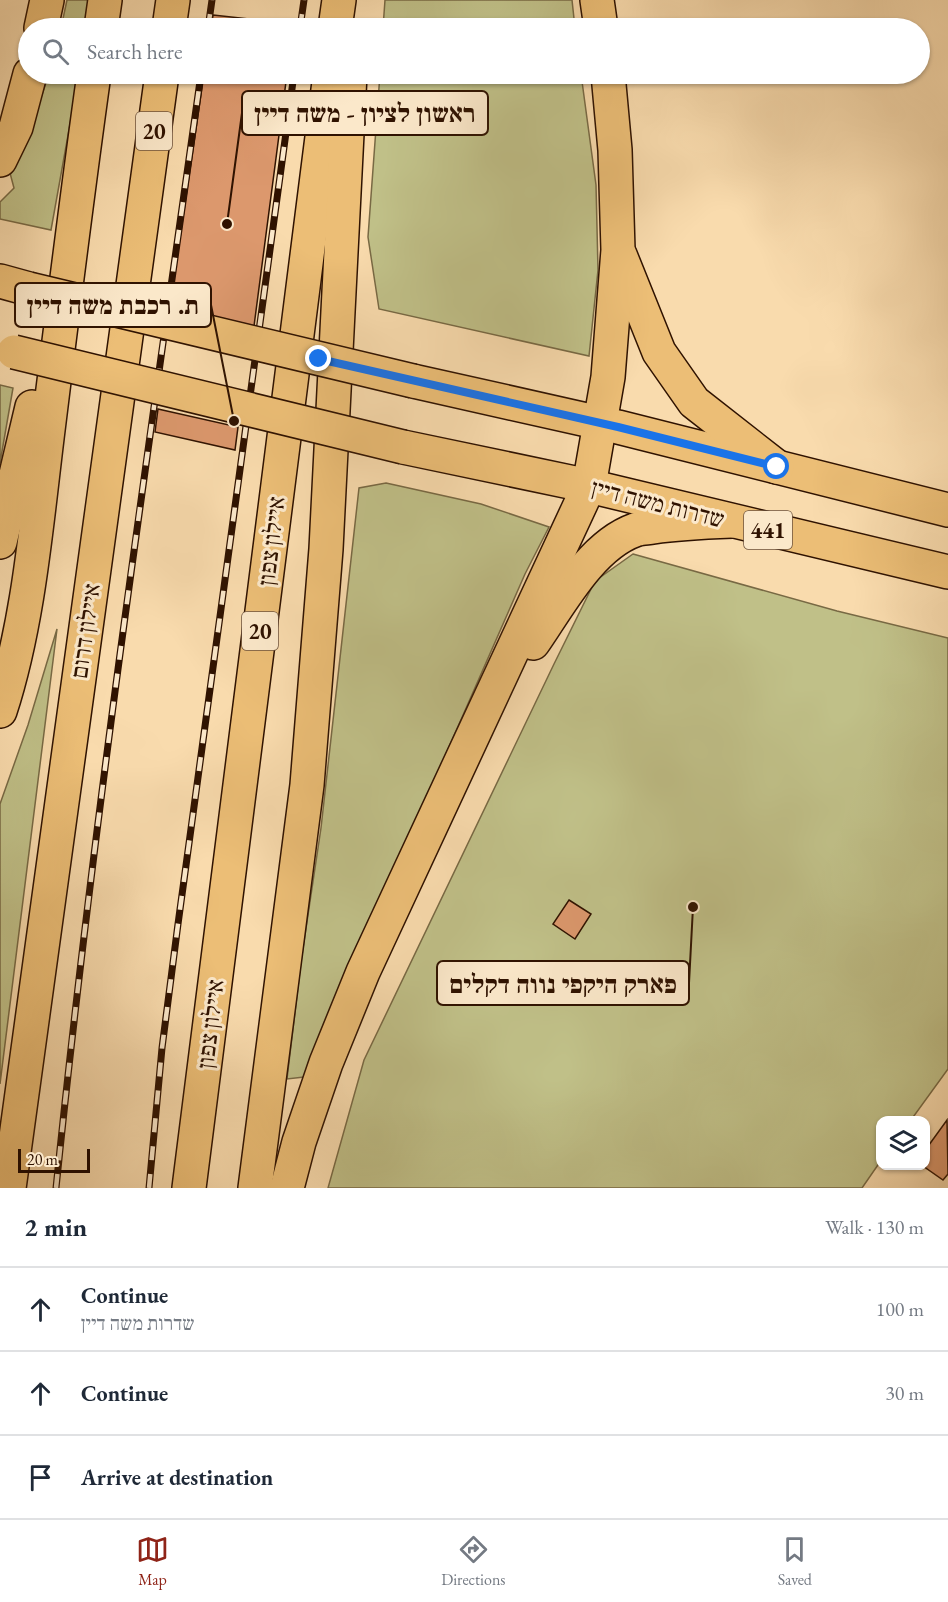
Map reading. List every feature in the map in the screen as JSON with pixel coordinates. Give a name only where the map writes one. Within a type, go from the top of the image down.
[{"type":"main road","points":[[43,18],[47,0]]},
{"type":"main road","points":[[102,18],[105,0]]},
{"type":"main road","points":[[170,18],[172,0]]},
{"type":"main road","points":[[336,18],[339,0]]},
{"type":"main road","points":[[353,18],[354,0]]},
{"type":"main road","points":[[597,0],[600,18]]},
{"type":"main road","points":[[0,160],[16,127],[27,84]]},
{"type":"main road","points":[[0,711],[20,631],[34,542],[93,84]]},
{"type":"main road","name":"איילון דרום","points":[[9,1188],[161,84]]},
{"type":"main road","name":"איילון צפון","points":[[189,1188],[329,84]]},
{"type":"main road","points":[[255,1188],[308,773],[326,549],[349,84]]},
{"type":"main road","points":[[287,1188],[299,1142],[326,1063],[358,982],[589,486],[608,377],[618,250],[615,150],[609,84]]},
{"type":"main road","points":[[0,542],[75,209]]},
{"type":"main road","points":[[618,250],[659,352],[694,402],[777,467]]},
{"type":"main road","points":[[10,286],[600,423],[948,510]]},
{"type":"main road","name":"שדרות משה דיין","points":[[13,354],[403,447],[589,486],[948,572]]},
{"type":"main road","points":[[476,726],[578,578],[612,543],[635,530],[679,523],[732,521]]},
{"type":"green space","points":[[67,0],[91,0],[88,18],[63,18]]},
{"type":"green space","points":[[385,0],[572,0],[574,18],[384,18]]},
{"type":"green space","points":[[46,84],[77,84],[51,230],[0,219],[0,202],[14,188],[10,173],[29,133]]},
{"type":"green space","points":[[379,84],[582,84],[596,185],[598,270],[589,356],[379,309],[368,237]]},
{"type":"green space","points":[[0,385],[13,388],[0,463]]},
{"type":"green space","points":[[386,483],[481,504],[549,527],[525,574],[304,1077],[287,1079],[301,962],[321,828],[359,488]]},
{"type":"green space","points":[[633,554],[837,611],[948,638],[948,1069],[914,1116],[876,1116],[876,1168],[862,1188],[328,1188],[364,1060],[595,581]]},
{"type":"green space","points":[[57,629],[0,1084],[0,804],[28,725]]},
{"type":"building","points":[[213,15],[240,18],[213,18]]},
{"type":"building","points":[[203,84],[286,84],[254,326],[170,306]]},
{"type":"building","points":[[158,409],[238,427],[235,450],[155,432]]},
{"type":"building","points":[[569,900],[591,914],[575,939],[553,924]]},
{"type":"building","points":[[947,1120],[948,1174],[943,1180],[929,1170],[930,1143]]},
{"type":"railway","points":[[209,18],[212,0]]},
{"type":"railway","points":[[301,18],[304,0]]},
{"type":"railway","points":[[56,1188],[105,769],[200,84]]},
{"type":"railway","points":[[149,1188],[162,1048],[178,924],[293,84]]},
{"type":"place","name":"ראשון לציון - משה דיין","points":[[227,224]]},
{"type":"place","name":"ת. רכבת משה דיין","points":[[234,421]]},
{"type":"place","name":"פארק היקפי נווה דקלים","points":[[693,907]]},
{"type":"route","points":[[319,359],[618,427],[777,467]]}]
